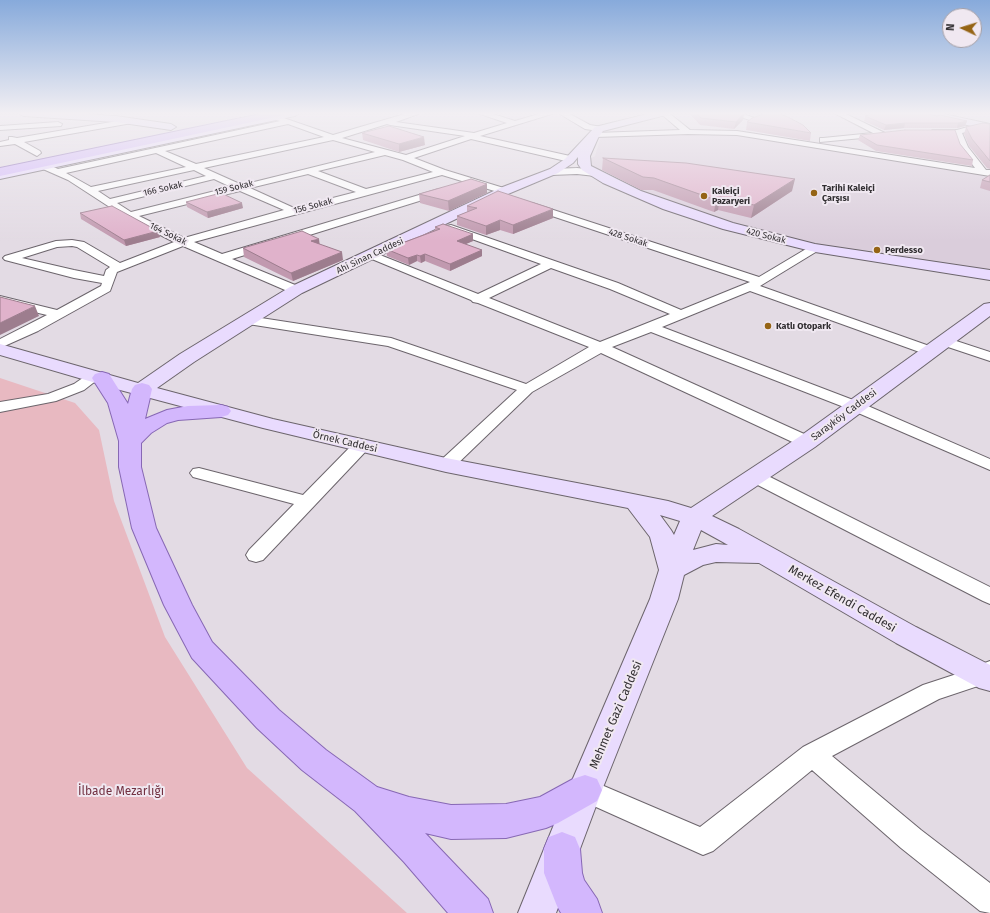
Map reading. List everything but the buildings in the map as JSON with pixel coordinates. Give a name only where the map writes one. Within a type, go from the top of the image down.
[{"type":"main road","points":[[0,165],[47,156]]},
{"type":"main road","points":[[0,172],[78,156]]},
{"type":"main road","points":[[98,377],[118,403],[130,441]]},
{"type":"main road","points":[[142,389],[130,441],[130,467],[144,528],[178,605],[202,650],[268,719],[314,760],[367,800],[417,850],[474,913]]},
{"type":"main road","points":[[130,441],[144,429],[160,419],[174,414],[221,411]]},
{"type":"main road","points":[[367,800],[409,813],[451,822],[506,821],[546,812],[585,790]]},
{"type":"main road","points":[[562,849],[563,873],[566,884],[583,913]]},
{"type":"street","points":[[51,169],[104,156]]},
{"type":"street","points":[[0,175],[51,169],[125,156]]},
{"type":"street","points":[[159,160],[174,156],[293,211]]},
{"type":"street","points":[[88,190],[246,156]]},
{"type":"street","name":"159 Sokak","points":[[129,215],[371,156]]},
{"type":"street","name":"428 Sokak","points":[[398,156],[474,182],[507,197],[937,346],[990,357]]},
{"type":"street","points":[[406,158],[413,156]]},
{"type":"street","points":[[556,156],[570,159]]},
{"type":"street","name":"Ahi Sinan Caddesi","points":[[142,389],[187,358],[296,290],[438,223],[507,197],[551,172],[573,156]]},
{"type":"street","name":"420 Sokak","points":[[584,156],[584,164],[586,168],[595,173],[638,194],[668,206],[728,226],[815,248],[990,275]]},
{"type":"street","points":[[884,156],[986,172]]},
{"type":"street","points":[[971,156],[986,172]]},
{"type":"street","name":"164 Sokak","points":[[51,169],[71,178],[129,215],[183,242],[296,290]]},
{"type":"street","points":[[308,171],[366,192]]},
{"type":"street","points":[[551,172],[577,171],[595,173]]},
{"type":"street","name":"156 Sokak","points":[[118,267],[183,242],[293,211],[442,172]]},
{"type":"street","points":[[71,178],[93,174]]},
{"type":"street","name":"166 Sokak","points":[[108,202],[217,176]]},
{"type":"street","points":[[222,258],[474,182]]},
{"type":"street","points":[[438,223],[614,286],[680,314]]},
{"type":"street","points":[[5,259],[56,244],[72,243],[80,244],[118,267]]},
{"type":"street","points":[[446,466],[527,389],[600,347],[755,284],[815,248]]},
{"type":"street","points":[[372,255],[477,299],[600,347],[807,442]]},
{"type":"street","points":[[5,259],[108,280]]},
{"type":"street","points":[[477,299],[552,263]]},
{"type":"street","points":[[0,344],[106,288],[112,270],[118,267]]},
{"type":"street","points":[[0,300],[59,314]]},
{"type":"street","name":"Sarayköy Caddesi","points":[[694,517],[807,442],[990,308]]},
{"type":"street","points":[[248,320],[391,342],[527,389]]},
{"type":"street","points":[[651,327],[855,406],[990,465]]},
{"type":"street","name":"Örnek Caddesi","points":[[0,349],[221,411],[360,446],[446,466],[636,502],[694,517]]},
{"type":"street","points":[[0,407],[51,398],[79,387],[98,377]]},
{"type":"street","points":[[256,555],[360,446]]},
{"type":"street","points":[[199,473],[307,502]]},
{"type":"street","points":[[756,476],[990,596]]},
{"type":"street","points":[[636,502],[649,517],[662,536],[672,570],[695,558],[716,553],[764,554]]},
{"type":"street","name":"Merkez Efendi Caddesi","points":[[694,517],[764,554],[906,635],[988,675]]},
{"type":"street","name":"Mehmet Gazi Caddesi","points":[[537,913],[585,790],[664,599],[672,570],[694,517]]},
{"type":"street","points":[[585,790],[704,842],[812,755],[931,692],[988,675]]},
{"type":"street","points":[[812,755],[911,839],[990,901]]},
{"type":"shaded area","name":"Tarihi Kaleiçi Çarşısı","points":[[595,156],[880,156],[990,173],[990,275],[815,248],[668,206],[586,168],[587,160]]},
{"type":"green space","name":"İlbade Mezarlığı","points":[[0,378],[75,403],[99,430],[114,501],[165,637],[247,768],[407,913],[0,913]]},
{"type":"place","name":"Tarihi Kaleiçi Çarşısı","points":[[814,193]]},
{"type":"place","name":"Kaleiçi Pazaryeri","points":[[704,196]]},
{"type":"place","name":"Perdesso","points":[[877,250]]},
{"type":"place","name":"Katlı Otopark","points":[[768,326]]}]
